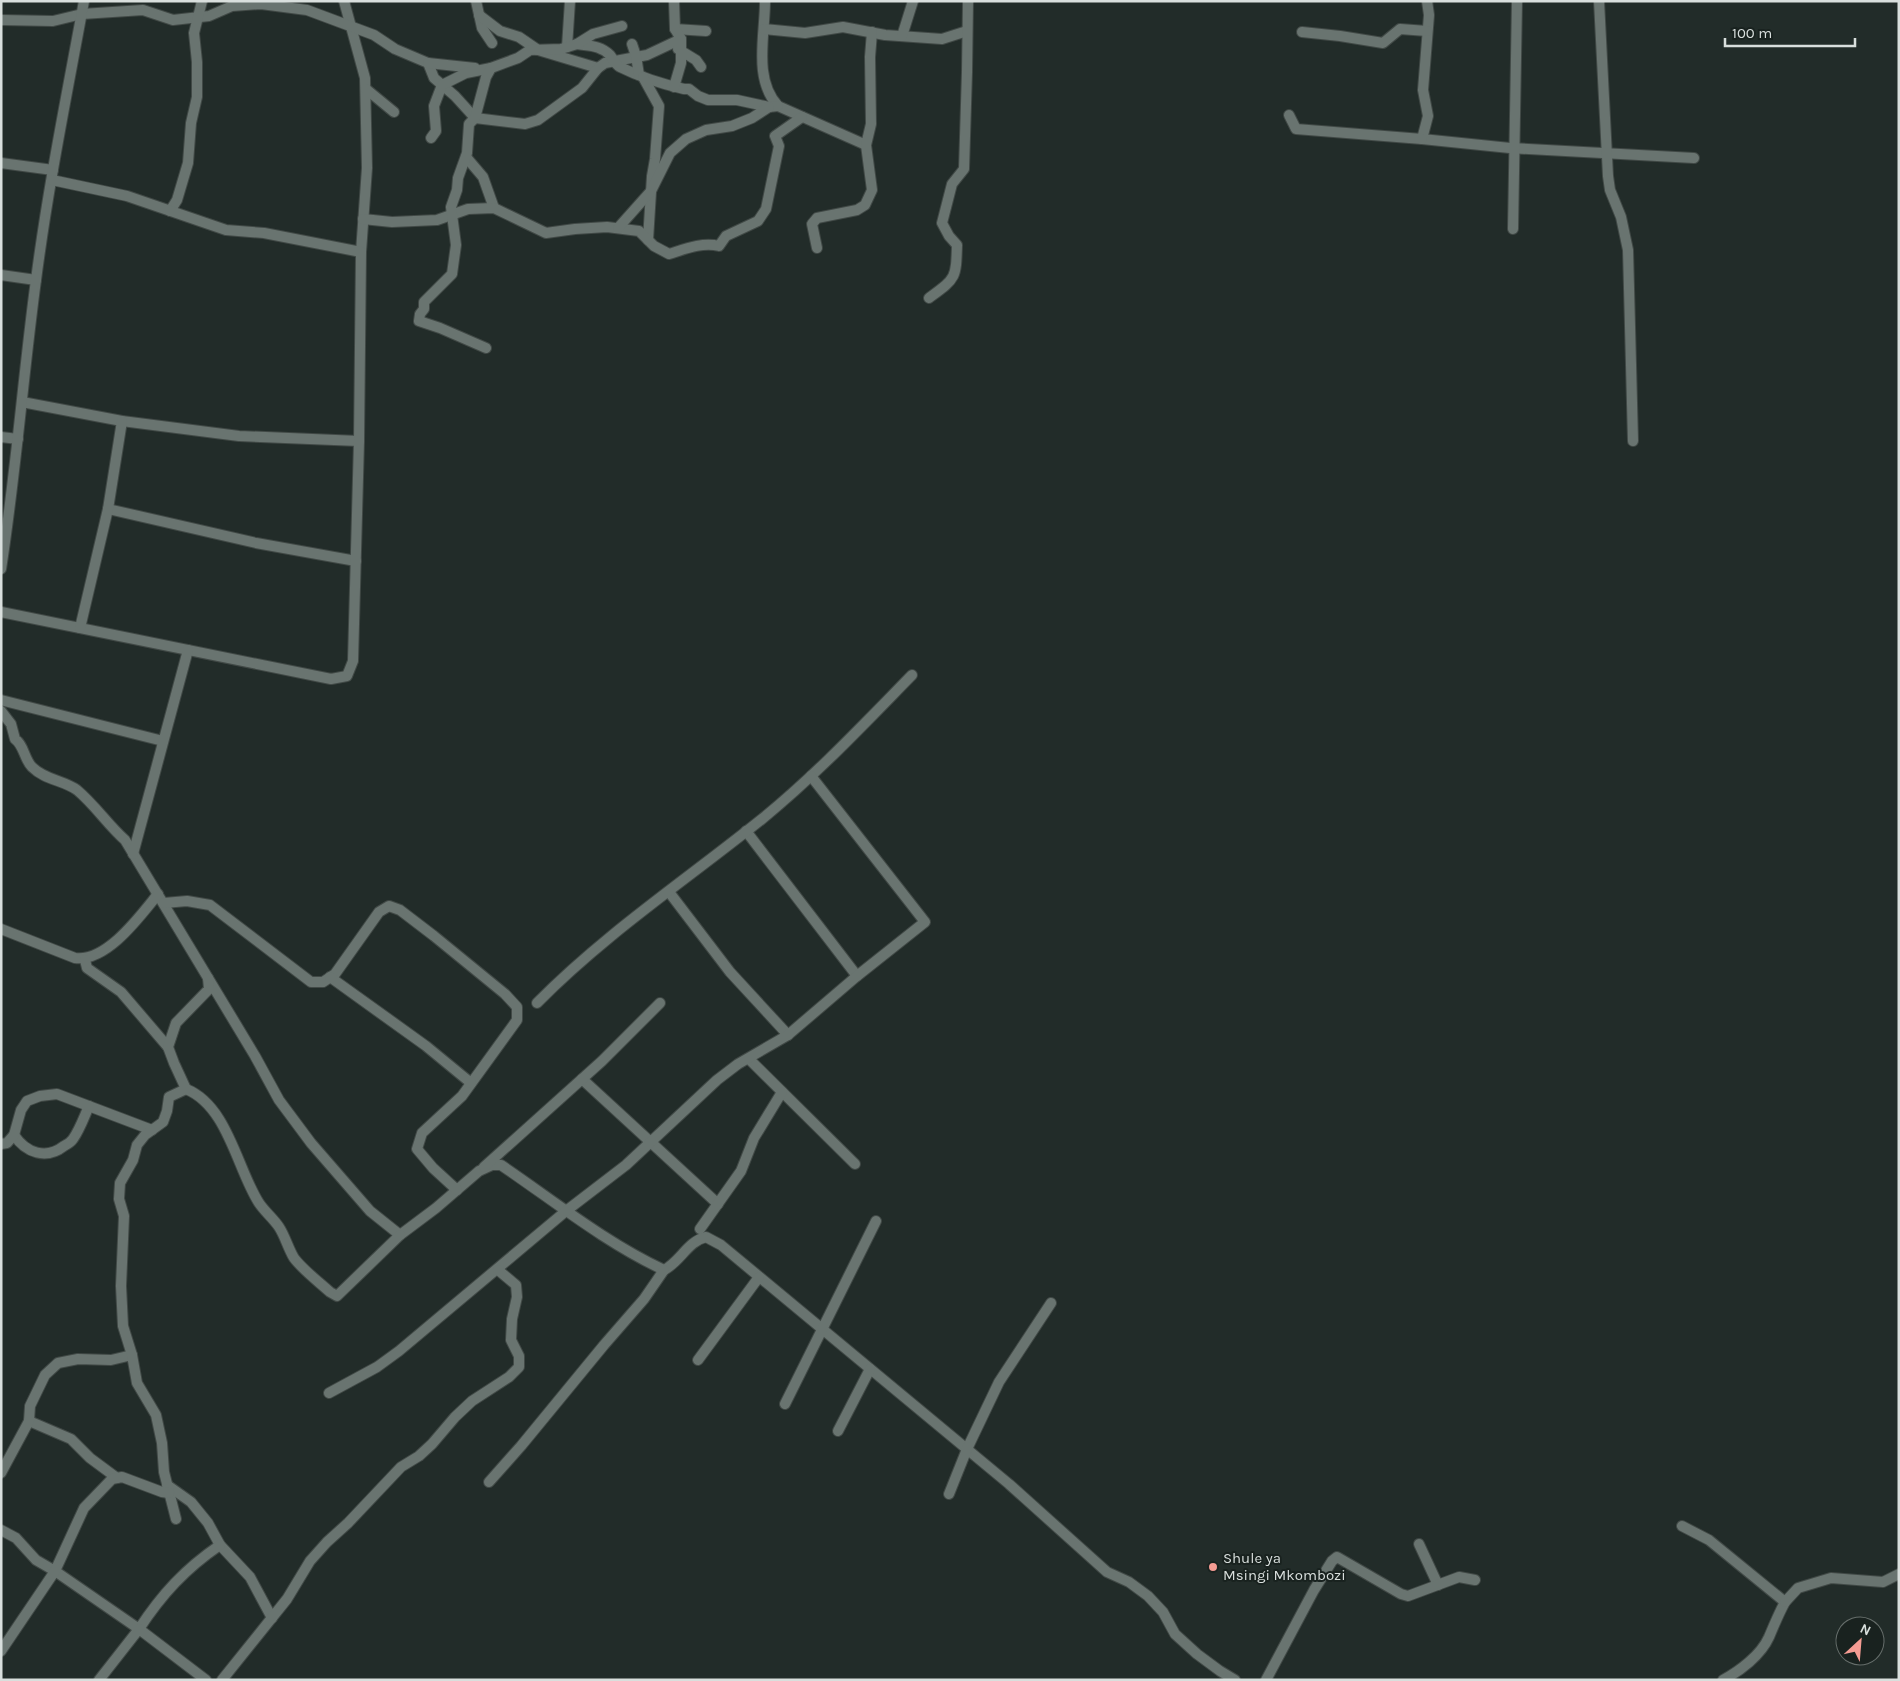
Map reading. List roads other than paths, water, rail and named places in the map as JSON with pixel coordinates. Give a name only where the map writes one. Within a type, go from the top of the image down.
[{"type":"street","points":[[1,569],[36,280],[52,175],[84,1]]},
{"type":"street","points":[[170,211],[177,200],[188,163],[191,123],[197,97],[197,62],[194,33],[202,1]]},
{"type":"street","points":[[1,612],[331,679],[347,676],[353,661],[360,441],[361,252],[367,168],[365,78],[344,1]]},
{"type":"street","points":[[476,1],[482,28],[492,43]]},
{"type":"street","points":[[570,1],[572,45]]},
{"type":"street","points":[[674,1],[675,29],[681,39],[681,63],[674,87]]},
{"type":"street","points":[[765,1],[762,67],[764,81],[774,107]]},
{"type":"street","points":[[902,36],[913,1]]},
{"type":"street","points":[[929,298],[951,282],[956,268],[957,245],[949,236],[942,223],[952,184],[964,169],[968,1]]},
{"type":"street","points":[[1422,139],[1428,116],[1423,90],[1429,15],[1427,1]]},
{"type":"street","points":[[1513,229],[1517,1]]},
{"type":"street","points":[[1599,1],[1610,190],[1621,217],[1628,250],[1633,441]]},
{"type":"street","points":[[1,20],[52,21],[82,14],[143,10],[173,20],[209,16],[232,6],[261,4],[307,10],[374,35],[395,49],[428,63],[464,68],[490,68]]},
{"type":"street","points":[[479,14],[500,31],[518,37],[538,50],[598,68]]},
{"type":"street","points":[[431,138],[436,130],[434,106],[442,85],[466,73],[490,68],[518,58],[530,50],[561,49],[594,33],[622,26]]},
{"type":"street","points":[[764,29],[805,33],[843,27],[885,35],[942,39],[967,31]]},
{"type":"street","points":[[675,29],[706,31]]},
{"type":"street","points":[[1302,32],[1340,36],[1382,44],[1400,29],[1427,31]]},
{"type":"street","points":[[817,248],[812,224],[817,218],[856,210],[865,205],[872,190],[866,145],[871,124],[870,57],[872,32]]},
{"type":"street","points":[[594,33],[596,46]]},
{"type":"street","points":[[428,63],[434,78],[455,96],[474,118],[525,124],[538,120],[582,88],[598,68],[605,63],[615,63],[656,52],[668,44],[681,39]]},
{"type":"street","points":[[632,44],[641,76],[659,106],[648,240]]},
{"type":"street","points":[[668,44],[696,60],[701,66]]},
{"type":"street","points":[[572,45],[596,46],[609,54],[615,63],[641,76],[674,87],[690,89],[698,96],[708,100],[737,100],[774,107],[866,145]]},
{"type":"street","points":[[486,348],[419,321],[420,314],[424,309],[424,302],[452,274],[456,245],[451,207],[466,157],[469,124],[474,118],[490,68]]},
{"type":"street","points":[[366,89],[394,112]]},
{"type":"street","points":[[618,228],[651,191],[670,153],[686,139],[706,130],[732,126],[774,107]]},
{"type":"street","points":[[1289,116],[1296,130],[1515,148],[1694,158]]},
{"type":"street","points":[[363,219],[392,222],[437,220],[468,209],[494,208],[546,233],[607,227],[638,231],[654,246],[669,254],[709,244],[719,246],[726,236],[758,221],[766,209],[772,171],[779,146],[775,136],[802,117]]},
{"type":"street","points":[[466,157],[483,177],[494,208]]},
{"type":"street","points":[[1,163],[127,196],[226,230],[264,233],[361,252]]},
{"type":"street","points":[[1,275],[36,280]]},
{"type":"street","points":[[22,402],[122,421],[239,436],[360,441]]},
{"type":"street","points":[[80,628],[108,509],[122,421]]},
{"type":"street","points":[[1,437],[18,439]]},
{"type":"street","points":[[108,509],[256,543],[356,562]]},
{"type":"street","points":[[134,854],[188,650]]},
{"type":"street","points":[[537,1003],[582,959],[746,831],[811,776],[912,676]]},
{"type":"street","points":[[1,700],[163,741]]},
{"type":"street","points":[[1,711],[11,724],[15,739],[20,743],[24,756],[32,768],[40,774],[70,786],[78,792],[112,829],[126,840],[268,1077],[279,1100],[310,1142],[370,1211],[400,1235]]},
{"type":"street","points":[[329,1393],[377,1367],[651,1143],[718,1080],[788,1035],[857,976],[925,922],[811,776]]},
{"type":"street","points":[[746,831],[857,976]]},
{"type":"street","points":[[669,892],[730,972],[788,1035]]},
{"type":"street","points":[[1,928],[75,958],[85,960],[98,955],[161,898],[187,900],[210,905],[311,982],[323,982],[334,974],[379,912],[389,906],[400,910],[506,994],[517,1007],[517,1020],[462,1096],[422,1133],[417,1149],[433,1168],[456,1190]]},
{"type":"street","points":[[85,960],[87,968],[121,992],[168,1047],[186,1089],[194,1092],[203,1100],[216,1116],[230,1139],[259,1203],[279,1226],[295,1259],[330,1292],[337,1296],[400,1235],[479,1171],[582,1079],[660,1003]]},
{"type":"street","points":[[168,1047],[176,1023],[209,989],[208,977]]},
{"type":"street","points":[[330,977],[426,1046],[471,1083]]},
{"type":"street","points":[[749,1059],[855,1164]]},
{"type":"street","points":[[582,1079],[718,1204]]},
{"type":"street","points":[[176,1519],[164,1472],[162,1443],[156,1415],[137,1383],[132,1355],[123,1326],[121,1286],[124,1216],[119,1199],[120,1183],[132,1160],[137,1145],[163,1122],[169,1097],[186,1089]]},
{"type":"street","points":[[700,1229],[741,1171],[754,1138],[782,1092]]},
{"type":"street","points":[[1,1144],[7,1143],[14,1135],[21,1110],[27,1101],[40,1096],[57,1094],[152,1130]]},
{"type":"street","points":[[14,1135],[20,1144],[30,1151],[45,1154],[59,1150],[72,1140],[89,1106]]},
{"type":"street","points":[[479,1171],[492,1165],[501,1165],[566,1211],[646,1262],[664,1270]]},
{"type":"street","points":[[785,1404],[876,1221]]},
{"type":"street","points":[[489,1482],[521,1446],[604,1344],[644,1300],[664,1270],[676,1262],[697,1239],[706,1237],[720,1244],[1009,1484],[1107,1572],[1129,1582],[1148,1596],[1163,1612],[1175,1634],[1196,1654],[1235,1680]]},
{"type":"street","points":[[222,1680],[287,1599],[310,1561],[327,1542],[348,1523],[401,1467],[419,1456],[432,1444],[454,1417],[472,1402],[509,1377],[519,1367],[519,1356],[511,1340],[512,1319],[518,1297],[516,1285],[498,1270]]},
{"type":"street","points":[[698,1360],[759,1277]]},
{"type":"street","points":[[949,1494],[967,1449],[999,1382],[1052,1303]]},
{"type":"street","points":[[1,1473],[29,1421],[30,1406],[45,1375],[58,1363],[78,1358],[111,1360],[132,1355]]},
{"type":"street","points":[[838,1431],[870,1369]]},
{"type":"street","points":[[29,1421],[71,1439],[90,1458],[117,1478]]},
{"type":"street","points":[[1,1650],[55,1571],[84,1508],[112,1479],[122,1477],[162,1492],[168,1489]]},
{"type":"street","points":[[168,1489],[190,1502],[208,1523],[220,1545],[250,1577],[272,1618]]},
{"type":"street","points":[[1682,1526],[1709,1540],[1785,1602]]},
{"type":"street","points":[[1,1530],[16,1538],[36,1560],[139,1629],[206,1680]]},
{"type":"street","points":[[1419,1544],[1438,1585]]},
{"type":"street","points":[[99,1680],[165,1593],[200,1559],[220,1545]]},
{"type":"street","points":[[1266,1680],[1314,1590],[1332,1561],[1337,1558],[1401,1594],[1408,1596],[1458,1577],[1475,1580]]},
{"type":"street","points":[[1723,1680],[1738,1672],[1752,1659],[1768,1639],[1772,1626],[1785,1602],[1798,1588],[1831,1578],[1883,1582],[1899,1574]]},
{"type":"place","name":"Shule ya Msingi Mkombozi","points":[[1213,1567]]}]
